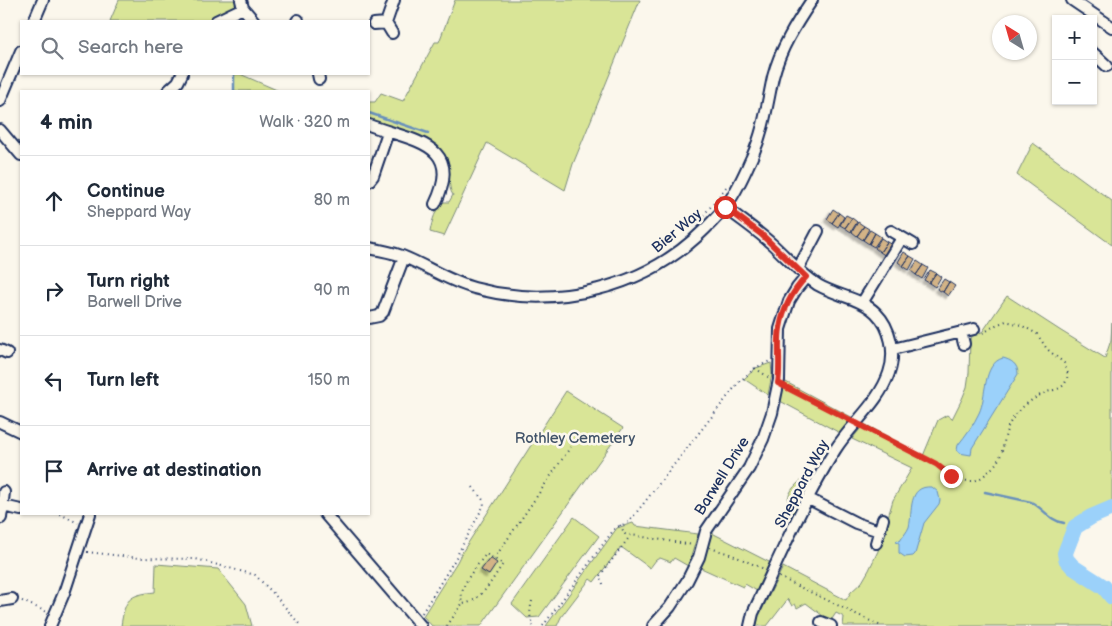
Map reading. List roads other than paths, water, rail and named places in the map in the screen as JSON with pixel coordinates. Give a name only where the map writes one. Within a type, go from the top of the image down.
[{"type":"street","points":[[34,20],[43,0]]},
{"type":"street","points":[[386,24],[394,0]]},
{"type":"street","name":"Bier Way","points":[[370,248],[404,257],[451,280],[498,293],[527,296],[554,296],[607,287],[654,268],[675,255],[694,239],[725,207],[742,180],[758,142],[768,109],[774,76],[784,48],[795,24],[812,0]]},
{"type":"street","points":[[1072,0],[1088,15]]},
{"type":"street","points":[[218,20],[242,4],[253,20]]},
{"type":"street","points":[[1097,20],[1112,27]]},
{"type":"street","points":[[374,24],[386,24]]},
{"type":"street","points":[[386,24],[392,33]]},
{"type":"street","points":[[0,101],[20,53]]},
{"type":"street","points":[[1097,57],[1107,66]]},
{"type":"street","points":[[169,90],[178,82],[182,75]]},
{"type":"street","points":[[370,125],[423,143],[433,149],[442,161],[444,169],[444,184],[441,198]]},
{"type":"street","points":[[0,130],[20,154]]},
{"type":"street","points":[[370,180],[388,132]]},
{"type":"street","name":"Sheppard Way","points":[[725,207],[761,234],[806,277],[831,291],[862,303],[876,312],[889,333],[893,349],[889,373],[882,388],[836,448],[820,474],[753,613],[750,626]]},
{"type":"street","points":[[798,269],[818,231]]},
{"type":"street","points":[[891,231],[913,244]]},
{"type":"street","points":[[862,303],[902,238]]},
{"type":"street","points":[[370,318],[379,316],[383,312],[404,257]]},
{"type":"street","name":"Barwell Drive","points":[[654,626],[687,581],[711,521],[749,468],[763,439],[772,413],[778,383],[780,329],[785,311],[796,288],[806,277]]},
{"type":"street","points":[[893,349],[974,329]]},
{"type":"street","points":[[961,332],[964,344]]},
{"type":"street","points":[[0,422],[20,432]]},
{"type":"street","points":[[1,518],[4,492]]},
{"type":"street","points":[[809,500],[856,523],[879,531]]},
{"type":"street","points":[[3,506],[20,510]]},
{"type":"street","points":[[50,626],[79,551],[90,515]]},
{"type":"street","points":[[326,515],[419,624]]},
{"type":"street","points":[[876,543],[883,519]]},
{"type":"street","points":[[0,601],[12,599]]},
{"type":"water","points":[[1003,358],[1014,363],[1018,374],[972,448],[971,455],[959,453],[957,450],[958,445],[979,413],[988,374],[996,361]]},
{"type":"water","points":[[932,487],[938,492],[939,504],[924,523],[915,554],[905,557],[899,553],[899,543],[896,542],[897,540],[900,541],[909,527],[913,501],[918,490]]},
{"type":"waterway","points":[[234,75],[234,90]]},
{"type":"waterway","points":[[370,113],[428,133]]},
{"type":"waterway","points":[[985,492],[1031,502],[1055,520],[1064,523]]},
{"type":"waterway","points":[[1112,508],[1091,517],[1075,527],[1065,553],[1066,559],[1073,567],[1104,587],[1112,597]]},
{"type":"waterway","points":[[1071,524],[1078,525]]},
{"type":"park label","name":"Rothley Cemetery","points":[[575,438]]}]
